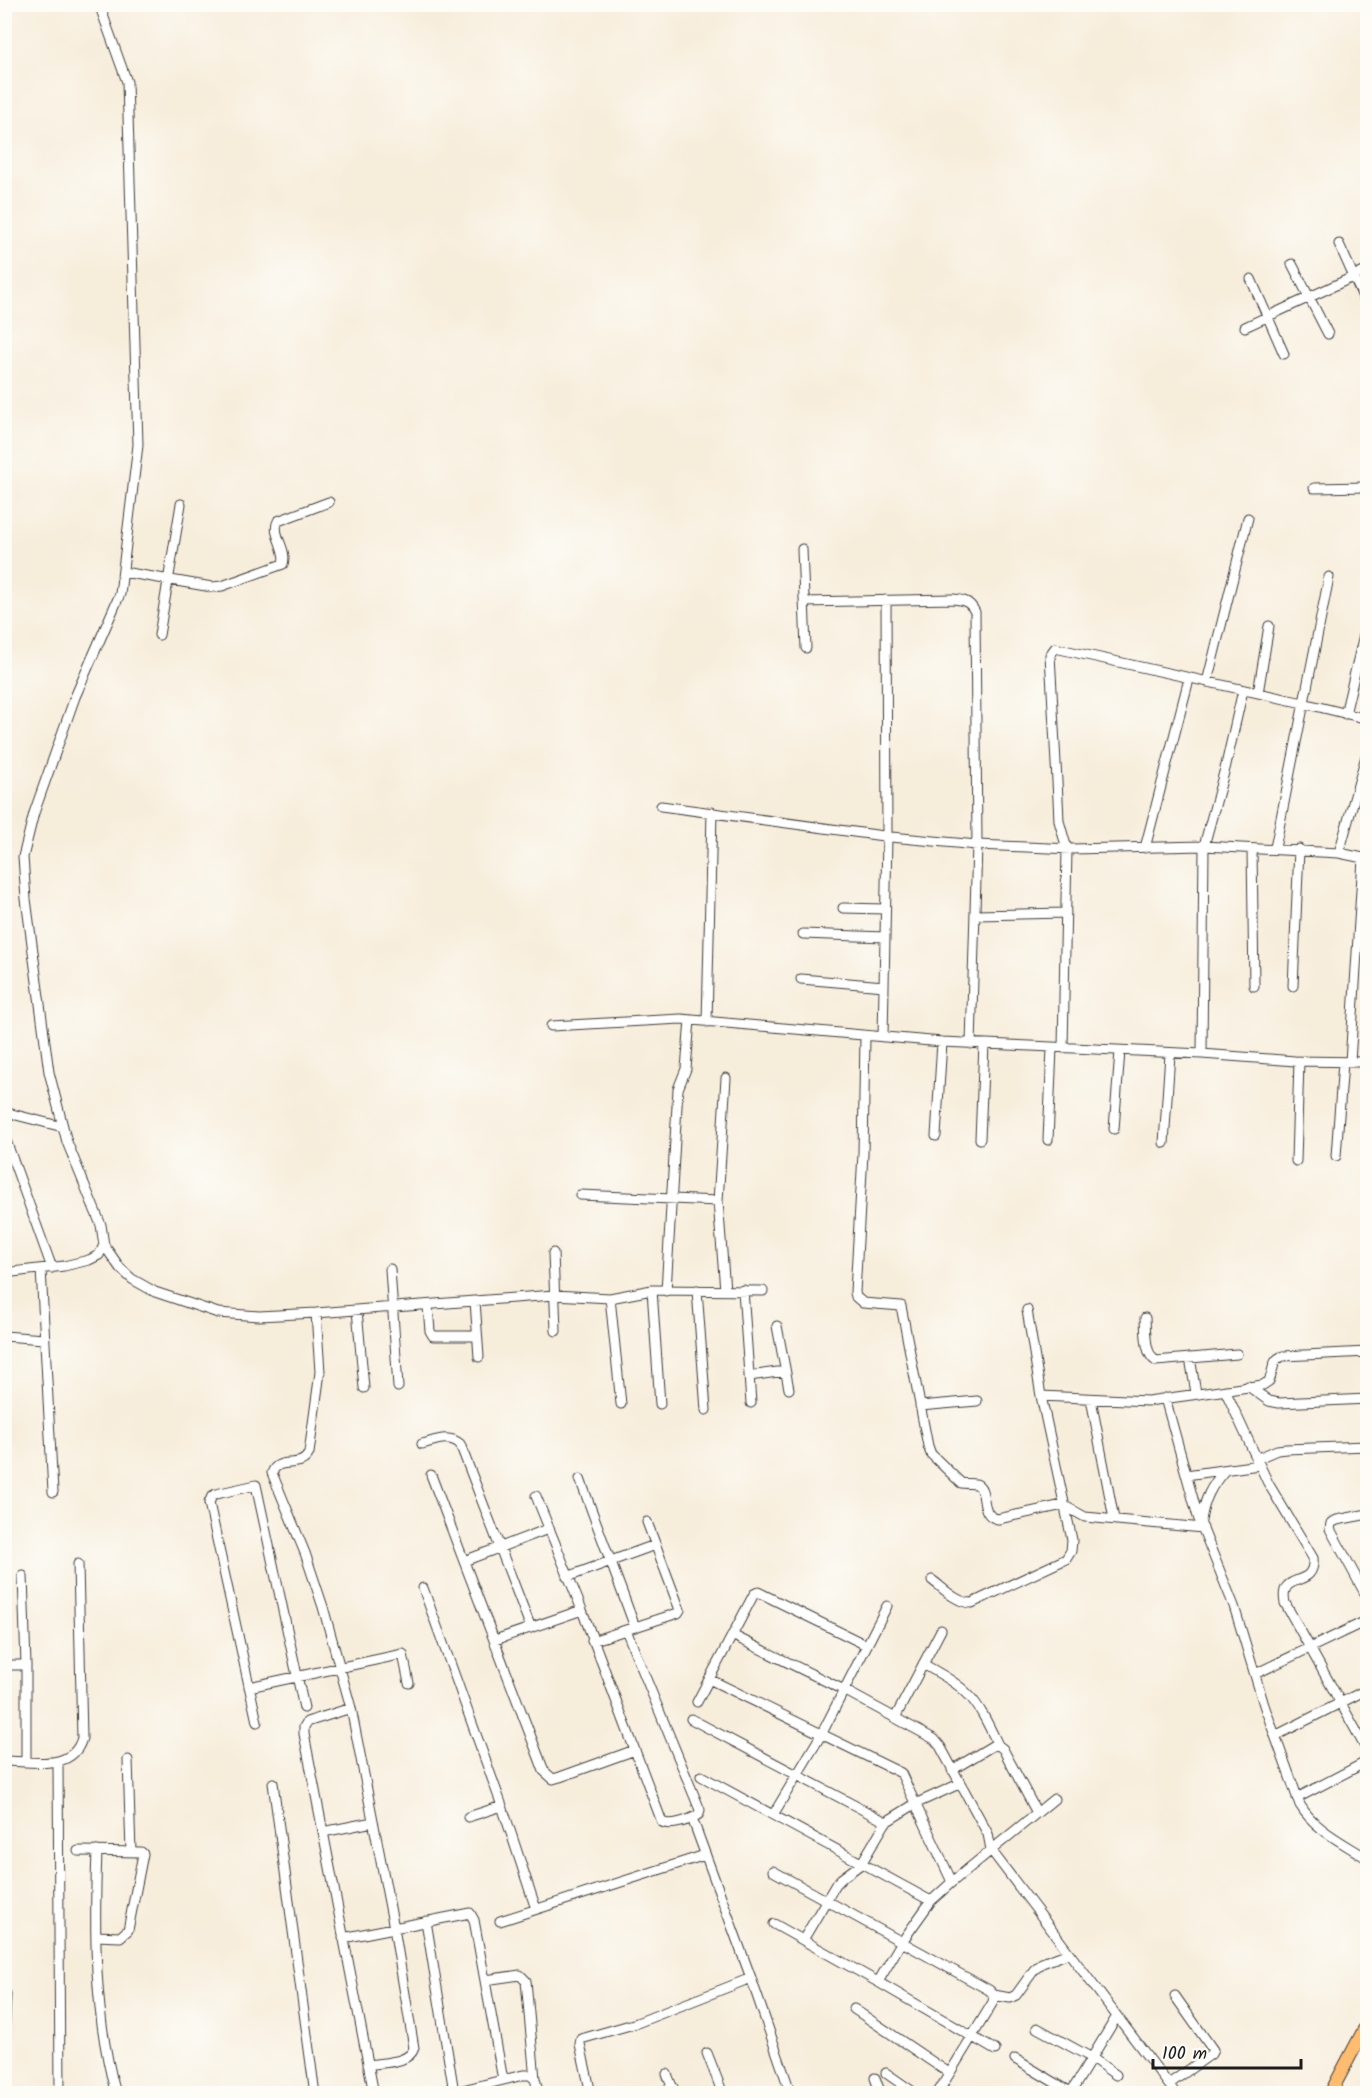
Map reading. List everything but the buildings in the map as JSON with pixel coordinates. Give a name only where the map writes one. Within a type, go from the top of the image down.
[{"type":"main road","points":[[1330,2094],[1368,2022]]},
{"type":"street","points":[[99,4],[123,69],[128,97],[138,446],[120,594],[75,697],[51,762],[27,836],[23,857],[26,899],[49,1072],[67,1143],[101,1225],[104,1245],[120,1268],[132,1279],[155,1292],[206,1311],[259,1316],[428,1306],[554,1295],[610,1298],[652,1290],[763,1290]]},
{"type":"street","points":[[1339,244],[1368,308]]},
{"type":"street","points":[[1292,264],[1328,334]]},
{"type":"street","points":[[1245,327],[1368,270]]},
{"type":"street","points":[[1251,279],[1284,354]]},
{"type":"street","points":[[1314,488],[1368,487]]},
{"type":"street","points":[[123,572],[212,587],[222,586],[283,564],[284,558],[276,528],[278,521],[329,502]]},
{"type":"street","points":[[159,636],[181,504]]},
{"type":"street","points":[[1207,682],[1248,518]]},
{"type":"street","points":[[802,549],[806,648]]},
{"type":"street","points":[[1275,848],[1329,578]]},
{"type":"street","points":[[883,1037],[886,600]]},
{"type":"street","points":[[804,602],[964,600],[975,612],[977,845],[971,1044]]},
{"type":"street","points":[[1345,714],[1368,618]]},
{"type":"street","points":[[1258,693],[1269,626]]},
{"type":"street","points":[[1063,1048],[1067,849],[1059,821],[1050,656],[1055,648],[1368,719]]},
{"type":"street","points":[[1145,848],[1189,679]]},
{"type":"street","points":[[1202,1054],[1204,846],[1243,690]]},
{"type":"street","points":[[1339,853],[1368,748]]},
{"type":"street","points":[[661,806],[886,837],[977,845],[1067,849],[1204,846],[1275,848],[1339,853],[1365,859],[1336,1156]]},
{"type":"street","points":[[706,1022],[711,812]]},
{"type":"street","points":[[1252,849],[1254,986]]},
{"type":"street","points":[[1293,986],[1299,849]]},
{"type":"street","points":[[843,908],[885,909]]},
{"type":"street","points":[[975,915],[1066,914]]},
{"type":"street","points":[[804,934],[885,937]]},
{"type":"street","points":[[801,979],[884,986]]},
{"type":"street","points":[[666,1291],[678,1089],[686,1069],[690,1020]]},
{"type":"street","points":[[551,1026],[690,1020],[971,1044],[1202,1054],[1299,1061],[1368,1062]]},
{"type":"street","points":[[865,1036],[863,1154],[855,1292],[856,1297],[863,1303],[901,1306],[924,1431],[931,1454],[961,1483],[976,1484],[981,1488],[988,1514],[993,1518],[998,1519],[1063,1505],[1085,1517],[1202,1525]]},
{"type":"street","points":[[936,1136],[942,1042]]},
{"type":"street","points":[[980,1139],[984,1044]]},
{"type":"street","points":[[1048,1140],[1052,1048]]},
{"type":"street","points":[[1114,1129],[1120,1051]]},
{"type":"street","points":[[1164,1143],[1170,1054]]},
{"type":"street","points":[[1296,1161],[1299,1061]]},
{"type":"street","points":[[725,1290],[718,1201],[726,1078]]},
{"type":"street","points":[[4,1112],[63,1126]]},
{"type":"street","points":[[4,1135],[52,1268]]},
{"type":"street","points":[[580,1195],[718,1201]]},
{"type":"street","points":[[5,1273],[52,1268],[89,1260],[99,1255],[104,1245]]},
{"type":"street","points":[[554,1253],[556,1331]]},
{"type":"street","points":[[41,1269],[52,1492]]},
{"type":"street","points":[[390,1269],[398,1387]]},
{"type":"street","points":[[652,1290],[660,1404]]},
{"type":"street","points":[[697,1290],[706,1410]]},
{"type":"street","points":[[743,1290],[751,1404]]},
{"type":"street","points":[[610,1298],[621,1404]]},
{"type":"street","points":[[475,1301],[479,1357]]},
{"type":"street","points":[[428,1306],[430,1331],[434,1336],[477,1336]]},
{"type":"street","points":[[357,1310],[364,1388]]},
{"type":"street","points":[[932,1580],[965,1603],[972,1602],[1066,1559],[1071,1551],[1072,1540],[1041,1396],[1027,1310]]},
{"type":"street","points":[[316,1313],[320,1372],[309,1453],[302,1462],[278,1463],[272,1473],[305,1552],[351,1708],[394,1928],[414,2048],[412,2055],[406,2059],[368,2065]]},
{"type":"street","points":[[1145,1318],[1149,1353],[1156,1361],[1237,1354]]},
{"type":"street","points":[[777,1326],[789,1389]]},
{"type":"street","points":[[4,1336],[44,1339]]},
{"type":"street","points":[[1041,1396],[1130,1401],[1263,1385],[1269,1381],[1277,1358],[1368,1352]]},
{"type":"street","points":[[1190,1358],[1196,1393]]},
{"type":"street","points":[[749,1376],[785,1371]]},
{"type":"street","points":[[1248,1386],[1269,1401],[1279,1403],[1368,1399]]},
{"type":"street","points":[[1225,1390],[1280,1505],[1313,1558],[1314,1568],[1310,1574],[1286,1587],[1283,1594],[1285,1603],[1368,1752]]},
{"type":"street","points":[[1165,1398],[1202,1525],[1234,1606],[1297,1798],[1306,1816],[1314,1824],[1368,1859]]},
{"type":"street","points":[[1091,1399],[1114,1520]]},
{"type":"street","points":[[920,1406],[977,1401]]},
{"type":"street","points":[[422,1444],[448,1438],[460,1444],[531,1628]]},
{"type":"street","points":[[1186,1475],[1225,1470],[1258,1462],[1277,1450],[1368,1446]]},
{"type":"street","points":[[1202,1525],[1204,1502],[1212,1485],[1225,1470]]},
{"type":"street","points":[[431,1475],[544,1771],[553,1779],[635,1750]]},
{"type":"street","points":[[536,1496],[582,1610],[662,1822],[668,1825],[692,1818],[699,1814],[700,1810],[631,1629],[611,1560],[580,1479]]},
{"type":"street","points":[[257,1722],[209,1503],[216,1494],[254,1485],[257,1488],[304,1708]]},
{"type":"street","points":[[1368,1514],[1337,1520],[1331,1523],[1330,1529],[1368,1599]]},
{"type":"street","points":[[592,1641],[678,1613],[680,1610],[647,1522]]},
{"type":"street","points":[[464,1561],[548,1529]]},
{"type":"street","points":[[567,1577],[655,1545]]},
{"type":"street","points":[[4,1761],[58,1762],[72,1756],[79,1749],[82,1738],[78,1564]]},
{"type":"street","points":[[23,1576],[26,1761]]},
{"type":"street","points":[[423,1588],[502,1806],[536,1910]]},
{"type":"street","points":[[697,1702],[754,1594],[758,1592],[866,1645]]},
{"type":"street","points":[[773,1815],[821,1735],[887,1606]]},
{"type":"street","points":[[495,1641],[582,1610]]},
{"type":"street","points":[[1255,1674],[1368,1620]]},
{"type":"street","points":[[895,1718],[941,1630]]},
{"type":"street","points":[[732,1635],[844,1690],[937,1742],[988,1834],[991,1850],[1176,2094]]},
{"type":"street","points":[[249,1687],[403,1654],[409,1683]]},
{"type":"street","points":[[923,1664],[958,1683],[971,1695],[1037,1813]]},
{"type":"street","points":[[4,1665],[26,1665]]},
{"type":"street","points":[[709,1679],[901,1773],[951,1882]]},
{"type":"street","points":[[1275,1736],[1368,1689]]},
{"type":"street","points":[[351,1708],[314,1718],[304,1726],[374,2094]]},
{"type":"street","points":[[691,1719],[886,1822]]},
{"type":"street","points":[[952,1770],[992,1746],[998,1745]]},
{"type":"street","points":[[128,1760],[130,1852]]},
{"type":"street","points":[[1297,1798],[1368,1761]]},
{"type":"street","points":[[58,1762],[60,2094]]},
{"type":"street","points":[[700,1776],[931,1901]]},
{"type":"street","points":[[273,1783],[315,2094]]},
{"type":"street","points":[[803,1940],[826,1899],[842,1878],[861,1864],[886,1822],[915,1804],[959,1784]]},
{"type":"street","points":[[878,1982],[901,1943],[931,1901],[951,1882],[1054,1799]]},
{"type":"street","points":[[468,1817],[502,1806]]},
{"type":"street","points":[[692,1818],[791,2094]]},
{"type":"street","points":[[323,1832],[373,1822]]},
{"type":"street","points":[[78,1851],[141,1852],[144,1859],[128,1930],[120,1937],[96,1936]]},
{"type":"street","points":[[97,1851],[96,1936],[100,2011],[116,2094]]},
{"type":"street","points":[[500,1921],[705,1855]]},
{"type":"street","points":[[772,1871],[989,1990],[994,1995],[1010,1998],[1016,1995],[1029,1976],[1042,1963],[1069,1953]]},
{"type":"street","points":[[343,1938],[470,1914],[474,1920],[503,2080]]},
{"type":"street","points":[[426,1921],[452,2093],[485,2089],[503,2080],[524,2075],[530,2075],[534,2079]]},
{"type":"street","points":[[774,1924],[995,2050]]},
{"type":"street","points":[[485,1980],[520,1975],[526,1981],[534,2079],[539,2094]]},
{"type":"street","points":[[591,2094],[580,2039],[637,2023],[751,1978]]},
{"type":"street","points":[[4,2039],[6,1994]]},
{"type":"street","points":[[937,2094],[993,2002],[994,1995]]},
{"type":"street","points":[[1169,2085],[1211,2054],[1213,2050],[1175,1996]]},
{"type":"street","points":[[854,2009],[949,2073]]},
{"type":"street","points":[[1015,2059],[1072,2093],[1117,2016]]},
{"type":"street","points":[[1037,2028],[1092,2058],[1116,2075]]},
{"type":"street","points":[[707,2053],[723,2094]]},
{"type":"street","points":[[886,2073],[916,2094]]},
{"type":"street","points":[[658,2094],[674,2090],[667,2074]]},
{"type":"street","points":[[875,2078],[881,2094]]}]
